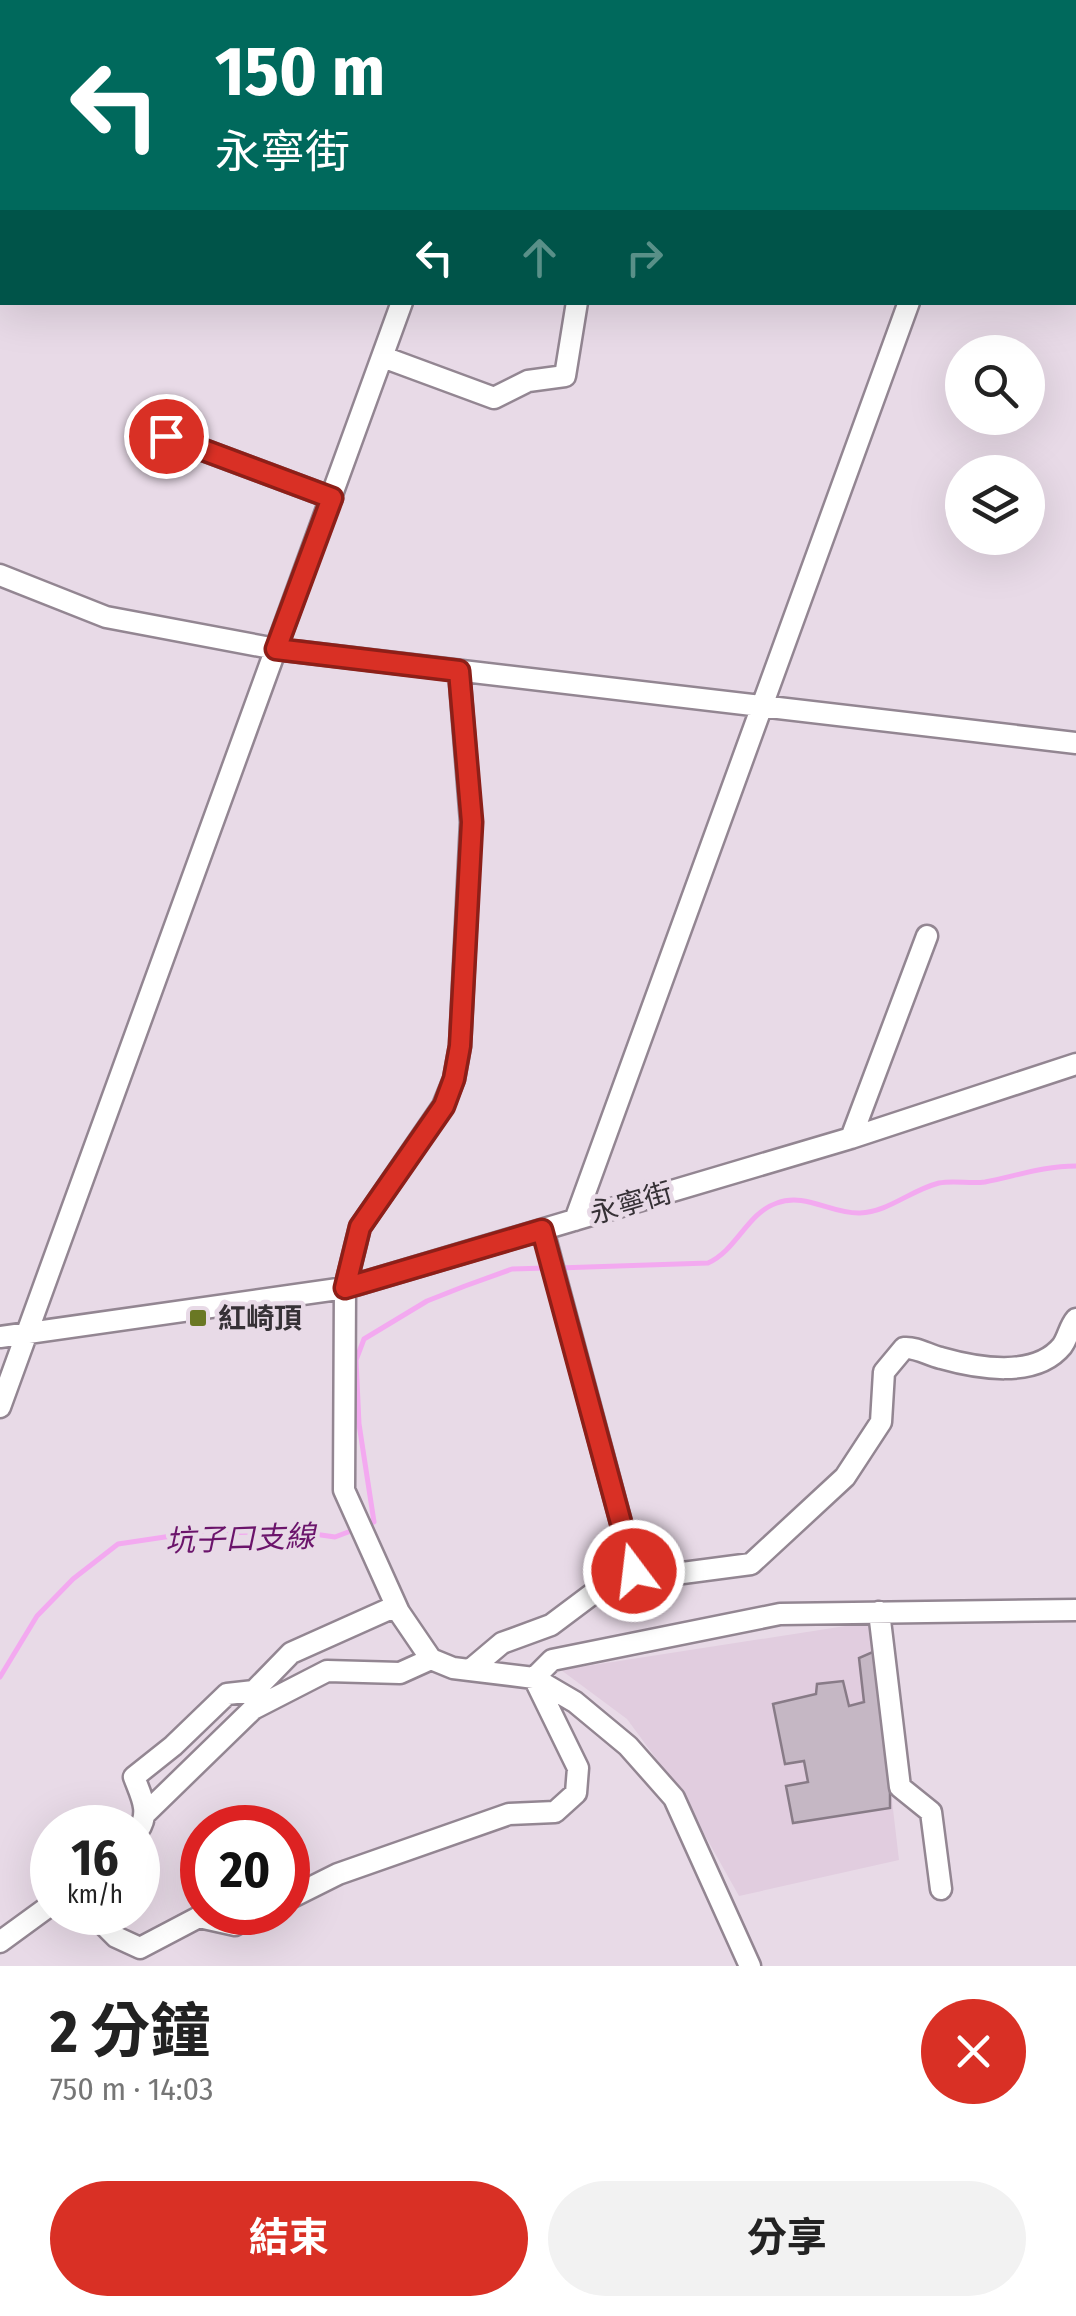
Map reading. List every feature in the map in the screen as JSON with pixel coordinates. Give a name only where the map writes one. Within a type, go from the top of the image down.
[{"type":"street","points":[[0,1407],[401,305]]},
{"type":"street","points":[[383,357],[494,398],[528,381],[565,376],[576,305]]},
{"type":"street","points":[[576,1220],[909,305]]},
{"type":"street","points":[[166,436],[332,498]]},
{"type":"street","points":[[0,576],[106,617],[276,649],[1076,742]]},
{"type":"street","points":[[459,671],[472,822],[460,1046],[444,1106],[360,1227],[345,1288],[344,1490],[396,1606],[431,1659],[453,1668],[534,1678],[575,1702],[628,1746],[674,1798],[750,1966]]},
{"type":"street","points":[[851,1138],[927,936]]},
{"type":"street","name":"永寧街","points":[[0,1337],[345,1288],[851,1138],[1076,1064]]},
{"type":"street","points":[[542,1230],[634,1571]]},
{"type":"street","points":[[470,1670],[502,1643],[551,1625],[611,1580],[634,1571],[674,1574],[736,1567],[751,1564],[765,1554],[845,1477],[864,1449],[881,1422],[884,1372],[904,1348],[981,1367],[1034,1365],[1064,1344],[1076,1318]]},
{"type":"street","points":[[138,1805],[134,1777],[227,1694],[254,1691],[291,1654],[396,1606]]},
{"type":"street","points":[[534,1678],[552,1660],[780,1614],[1076,1610]]},
{"type":"street","points":[[879,1612],[900,1787],[931,1812],[941,1889]]},
{"type":"street","points":[[158,1805],[253,1709],[327,1671],[400,1673],[431,1659]]},
{"type":"street","points":[[310,1888],[338,1874],[509,1814],[554,1812],[576,1793],[578,1768],[534,1678]]},
{"type":"street","points":[[0,1942],[30,1920]]},
{"type":"street","points":[[114,1935],[140,1948],[180,1927]]},
{"type":"shaded area","points":[[871,1622],[899,1860],[739,1896],[680,1791],[627,1719],[561,1670]]},
{"type":"building","points":[[875,1651],[890,1771],[890,1808],[793,1823],[786,1786],[808,1782],[804,1761],[785,1764],[773,1704],[816,1694],[817,1684],[843,1681],[849,1706],[864,1702],[859,1658]]},
{"type":"waterway","name":"坑子口支線","points":[[558,1268],[708,1263],[727,1250],[758,1215],[787,1200],[849,1212],[870,1212],[939,1183],[985,1182],[1041,1169],[1076,1166]]},
{"type":"waterway","name":"坑子口支線","points":[[366,1525],[374,1522],[359,1424],[356,1360],[364,1339],[427,1301],[465,1286],[512,1269],[547,1268]]},
{"type":"waterway","name":"坑子口支線","points":[[0,1677],[37,1616],[73,1579],[118,1544],[185,1534],[293,1531],[335,1537],[356,1529]]},
{"type":"place","name":"紅崎頂","points":[[198,1318]]},
{"type":"route","points":[[166,436],[332,498],[276,649],[459,671],[472,822],[460,1046],[454,1079],[444,1106],[360,1227],[345,1288],[542,1230],[634,1571]]}]
